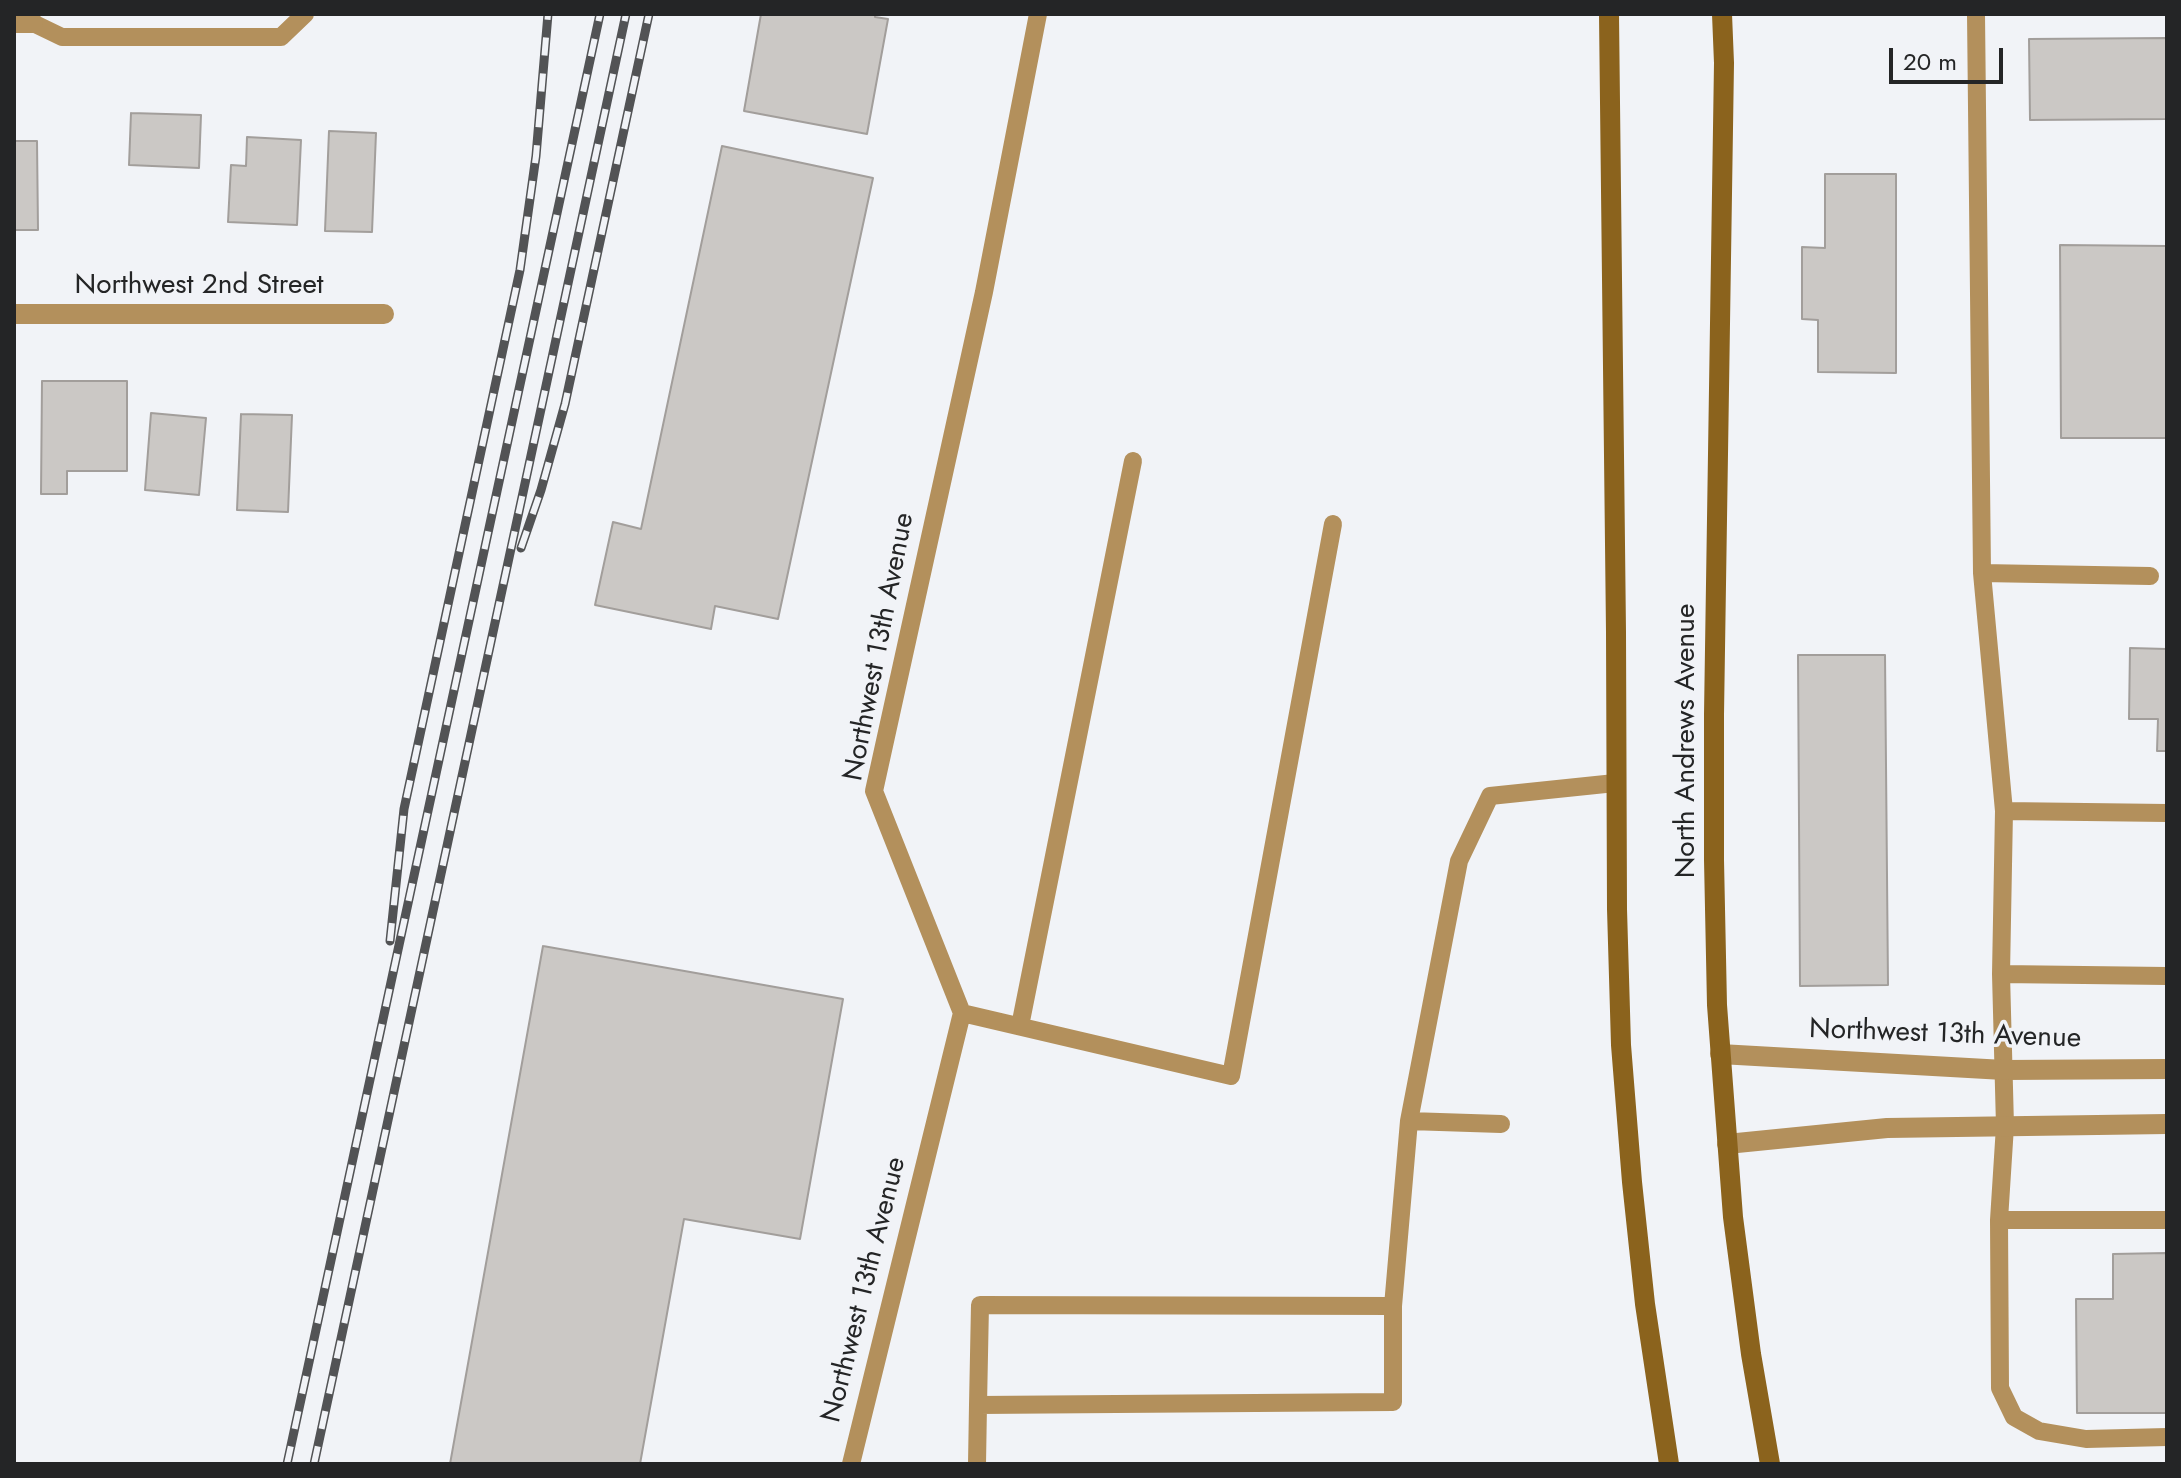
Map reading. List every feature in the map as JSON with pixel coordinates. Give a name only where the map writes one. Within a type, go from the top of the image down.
[{"type":"main road","points":[[1609,14],[1615,783],[1621,1045],[1645,1304],[1669,1464]]},
{"type":"main road","name":"North Andrews Avenue","points":[[1722,14],[1724,63],[1714,845],[1717,1005],[1733,1217],[1751,1354],[1770,1464]]},
{"type":"street","name":"Northwest 2nd Street","points":[[14,314],[384,314]]},
{"type":"street","name":"Northwest 13th Avenue","points":[[1720,1054],[2004,1070],[2167,1069]]},
{"type":"street","points":[[1727,1144],[1887,1128],[2167,1124]]},
{"type":"lane","points":[[23,23],[62,37],[281,37],[305,14]]},
{"type":"lane","name":"Northwest 13th Avenue","points":[[851,1464],[962,1013],[874,791],[984,292],[1038,14]]},
{"type":"lane","points":[[1976,14],[1982,573],[2004,811],[2001,974],[2005,1126],[1999,1220],[2000,1388],[2014,1417],[2039,1431],[2086,1439],[2167,1437]]},
{"type":"lane","points":[[1020,1026],[1133,461]]},
{"type":"lane","points":[[962,1013],[1231,1076],[1333,524]]},
{"type":"lane","points":[[1982,573],[2150,576]]},
{"type":"lane","points":[[978,1405],[1393,1402],[1393,1306],[1409,1121],[1459,861],[1490,796],[1615,783]]},
{"type":"lane","points":[[2004,811],[2167,813]]},
{"type":"lane","points":[[2001,974],[2167,976]]},
{"type":"lane","points":[[1409,1121],[1501,1124]]},
{"type":"lane","points":[[1999,1220],[2167,1220]]},
{"type":"lane","points":[[977,1464],[980,1305],[1393,1306]]},
{"type":"building","points":[[761,14],[875,14],[875,17],[888,19],[867,134],[744,111]]},
{"type":"building","points":[[2167,38],[2167,119],[2030,120],[2029,39]]},
{"type":"building","points":[[131,113],[201,115],[199,168],[129,165]]},
{"type":"building","points":[[329,131],[376,133],[372,232],[325,231]]},
{"type":"building","points":[[247,137],[301,140],[297,225],[228,222],[231,165],[246,166]]},
{"type":"building","points":[[14,141],[37,141],[38,230],[14,230]]},
{"type":"building","points":[[722,146],[873,178],[778,619],[715,606],[711,629],[595,605],[613,522],[641,529]]},
{"type":"building","points":[[1825,174],[1896,174],[1896,373],[1818,372],[1818,320],[1802,319],[1802,247],[1825,248]]},
{"type":"building","points":[[2060,245],[2167,246],[2167,438],[2061,438]]},
{"type":"building","points":[[42,381],[127,381],[127,471],[67,471],[67,494],[41,494]]},
{"type":"building","points":[[151,413],[206,418],[199,495],[145,490]]},
{"type":"building","points":[[241,414],[292,415],[288,512],[237,510]]},
{"type":"building","points":[[2130,648],[2167,649],[2167,751],[2157,751],[2158,719],[2129,719]]},
{"type":"building","points":[[1798,655],[1885,655],[1888,985],[1800,986]]},
{"type":"building","points":[[543,946],[843,999],[800,1239],[684,1219],[640,1464],[450,1464]]},
{"type":"building","points":[[2167,1253],[2167,1413],[2077,1413],[2076,1299],[2113,1299],[2113,1254]]},
{"type":"railway","points":[[390,941],[404,809],[520,270],[536,156],[548,14]]},
{"type":"railway","points":[[287,1464],[600,14]]},
{"type":"railway","points":[[314,1464],[626,14]]},
{"type":"railway","points":[[521,548],[565,404],[649,14]]}]
